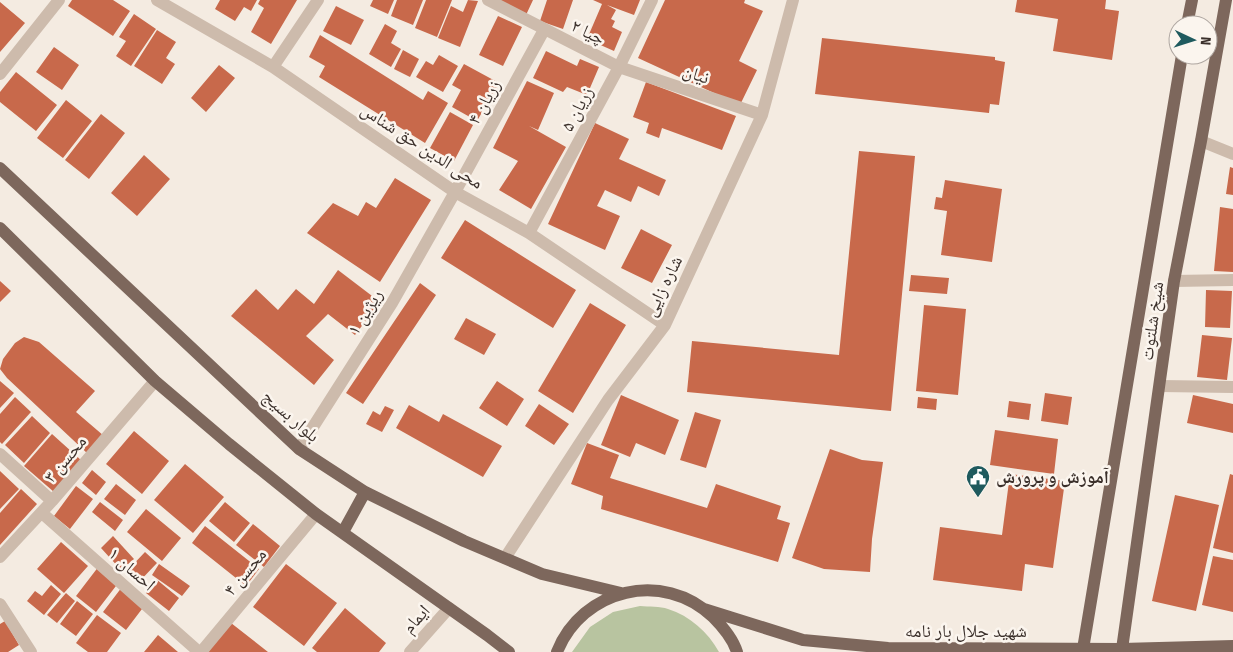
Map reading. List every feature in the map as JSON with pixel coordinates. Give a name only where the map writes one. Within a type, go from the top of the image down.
[{"type":"main road","points":[[1189,15],[1192,0]]},
{"type":"main road","name":"شیخ شلتوت","points":[[1122,648],[1174,281],[1226,0]]},
{"type":"main road","name":"شیخ شلتوت","points":[[1083,648],[1180,65]]},
{"type":"main road","name":"بلوار بسیج","points":[[0,168],[299,449],[365,492],[464,541],[542,574],[621,594]]},
{"type":"main road","points":[[0,228],[155,381],[229,444],[316,514],[509,652]]},
{"type":"main road","points":[[342,532],[365,492]]},
{"type":"main road","points":[[557,652],[561,640],[576,620],[597,604],[621,594],[650,590],[679,595],[704,609],[722,626],[737,652]]},
{"type":"main road","name":"شهید جلال بار نامه","points":[[704,609],[803,640],[888,648],[1233,646]]},
{"type":"main road","points":[[805,652],[816,641]]},
{"type":"street","points":[[0,74],[59,0]]},
{"type":"street","name":"محی الدین حق شناس","points":[[158,0],[273,68],[455,192],[529,233],[665,325]]},
{"type":"street","points":[[273,68],[318,0]]},
{"type":"street","name":"چیا ۲","points":[[488,0],[619,67]]},
{"type":"street","name":"زریان ۵","points":[[529,233],[619,67],[652,0]]},
{"type":"street","name":"شاره زایی","points":[[505,558],[608,400],[665,325],[762,115],[793,0]]},
{"type":"street","name":"زریان ۴","points":[[455,192],[544,30]]},
{"type":"street","name":"نیان","points":[[619,67],[762,115]]},
{"type":"street","points":[[1201,141],[1233,154]]},
{"type":"street","name":"ریژین ۱","points":[[299,449],[392,303],[455,192]]},
{"type":"street","points":[[1174,281],[1233,280]]},
{"type":"street","name":"محسن ۳","points":[[0,557],[42,513],[155,381]]},
{"type":"street","points":[[1160,386],[1233,387]]},
{"type":"street","points":[[0,454],[52,501]]},
{"type":"street","name":"احسان ۱","points":[[42,513],[200,652]]},
{"type":"street","name":"محسن ۴","points":[[200,652],[316,514]]},
{"type":"street","points":[[0,604],[31,652]]},
{"type":"street","name":"ایمام","points":[[410,652],[449,608]]},
{"type":"green space","points":[[640,606],[665,608],[691,620],[704,631],[719,652],[572,652],[590,627],[613,612]]},
{"type":"building","points":[[72,0],[113,0],[130,11],[113,36],[68,6]]},
{"type":"building","points":[[220,0],[257,0],[251,11],[244,7],[235,21],[215,9]]},
{"type":"building","points":[[260,0],[297,0],[271,44],[251,32],[264,8],[258,4]]},
{"type":"building","points":[[373,0],[394,0],[388,14],[370,6]]},
{"type":"building","points":[[397,0],[423,0],[413,25],[391,16]]},
{"type":"building","points":[[426,0],[452,0],[437,37],[415,28]]},
{"type":"building","points":[[468,0],[478,1],[460,47],[438,38],[451,6],[463,12]]},
{"type":"building","points":[[498,0],[533,0],[526,15]]},
{"type":"building","points":[[547,0],[573,0],[563,29],[540,21]]},
{"type":"building","points":[[593,0],[640,0],[634,15],[607,5],[616,10],[611,19],[615,21],[612,27],[622,32],[614,51],[587,39],[602,4]]},
{"type":"building","points":[[665,0],[745,0],[744,3],[763,11],[739,61],[757,70],[740,105],[638,58]]},
{"type":"building","points":[[1017,0],[1106,0],[1105,9],[1119,11],[1112,60],[1053,51],[1058,19],[1015,12]]},
{"type":"building","points":[[0,2],[25,23],[0,52]]},
{"type":"building","points":[[336,6],[364,20],[351,45],[323,31]]},
{"type":"building","points":[[134,14],[156,29],[131,66],[116,56],[126,41],[119,37]]},
{"type":"building","points":[[498,16],[522,27],[503,66],[479,55]]},
{"type":"building","points":[[385,24],[397,31],[391,43],[401,49],[391,67],[369,54]]},
{"type":"building","points":[[157,30],[176,42],[166,58],[175,64],[162,84],[134,66]]},
{"type":"building","points":[[320,35],[423,100],[428,91],[448,103],[425,143],[319,77],[325,66],[309,57]]},
{"type":"building","points":[[822,38],[995,57],[995,60],[1005,62],[999,105],[990,104],[989,113],[815,94]]},
{"type":"building","points":[[54,47],[79,65],[62,90],[36,72]]},
{"type":"building","points":[[403,50],[419,59],[410,77],[394,69]]},
{"type":"building","points":[[546,51],[577,66],[580,59],[599,67],[587,95],[567,87],[563,92],[533,78]]},
{"type":"building","points":[[439,55],[458,66],[443,92],[416,77],[426,61],[433,65]]},
{"type":"building","points":[[464,64],[499,83],[477,121],[452,107],[461,90],[452,85]]},
{"type":"building","points":[[219,65],[235,78],[206,112],[191,98]]},
{"type":"building","points":[[16,72],[57,105],[36,131],[0,102],[0,92]]},
{"type":"building","points":[[527,81],[554,93],[538,130],[529,126],[566,147],[531,209],[499,190],[518,161],[493,148]]},
{"type":"building","points":[[646,82],[736,116],[722,150],[662,128],[659,138],[646,133],[649,123],[633,117]]},
{"type":"building","points":[[66,100],[92,121],[63,158],[37,138]]},
{"type":"building","points":[[450,112],[473,125],[454,161],[430,148]]},
{"type":"building","points":[[101,114],[125,133],[89,179],[65,160]]},
{"type":"building","points":[[595,123],[629,139],[619,159],[666,180],[659,196],[638,186],[631,202],[605,190],[597,206],[620,216],[605,250],[548,224]]},
{"type":"building","points":[[859,151],[915,156],[891,411],[687,392],[692,341],[839,355]]},
{"type":"building","points":[[144,155],[170,179],[137,216],[111,193]]},
{"type":"building","points":[[1230,167],[1233,168],[1233,195],[1226,194]]},
{"type":"building","points":[[395,178],[431,200],[380,282],[307,233],[333,203],[358,216],[366,202],[376,208]]},
{"type":"building","points":[[945,180],[1002,189],[992,262],[941,255],[947,211],[934,209],[936,197],[942,198]]},
{"type":"building","points":[[1220,207],[1233,209],[1233,272],[1214,271]]},
{"type":"building","points":[[465,220],[576,290],[553,328],[441,258]]},
{"type":"building","points":[[641,229],[672,245],[652,283],[621,268]]},
{"type":"building","points":[[338,270],[380,302],[355,335],[328,314],[306,336],[334,360],[314,385],[231,316],[256,289],[278,310],[296,289],[314,304]]},
{"type":"building","points":[[911,275],[949,278],[947,294],[909,291]]},
{"type":"building","points":[[0,281],[11,291],[0,302]]},
{"type":"building","points":[[420,283],[436,295],[363,404],[346,393]]},
{"type":"building","points":[[1206,290],[1232,291],[1230,328],[1205,327]]},
{"type":"building","points":[[590,303],[626,325],[573,413],[538,391]]},
{"type":"building","points":[[924,305],[966,309],[958,395],[916,391]]},
{"type":"building","points":[[466,318],[496,334],[484,355],[454,339]]},
{"type":"building","points":[[1202,335],[1232,338],[1227,380],[1197,377]]},
{"type":"building","points":[[24,337],[39,342],[95,391],[76,412],[104,436],[88,454],[7,378],[0,369],[3,359],[15,343]]},
{"type":"building","points":[[0,381],[14,393],[0,408]]},
{"type":"building","points":[[497,381],[524,399],[507,426],[479,408]]},
{"type":"building","points":[[1045,393],[1072,397],[1068,425],[1041,421]]},
{"type":"building","points":[[621,395],[679,420],[665,455],[636,443],[630,457],[601,445]]},
{"type":"building","points":[[1193,395],[1233,404],[1233,433],[1187,423]]},
{"type":"building","points":[[15,397],[31,412],[2,444],[0,442],[0,414]]},
{"type":"building","points":[[918,397],[937,399],[936,410],[917,408]]},
{"type":"building","points":[[1009,401],[1031,404],[1029,420],[1007,417]]},
{"type":"building","points":[[539,404],[569,424],[554,445],[525,426]]},
{"type":"building","points":[[409,405],[439,422],[443,414],[502,446],[483,477],[396,428]]},
{"type":"building","points":[[385,406],[394,410],[382,432],[366,424],[373,411],[380,415]]},
{"type":"building","points":[[695,412],[721,420],[706,468],[680,460]]},
{"type":"building","points":[[32,416],[50,433],[24,463],[5,445]]},
{"type":"building","points":[[995,430],[1058,439],[1054,474],[990,465]]},
{"type":"building","points":[[134,431],[169,461],[142,494],[106,464]]},
{"type":"building","points":[[52,434],[82,461],[54,492],[24,466]]},
{"type":"building","points":[[587,443],[619,455],[610,478],[707,508],[716,484],[781,506],[777,519],[790,523],[778,562],[601,509],[603,496],[571,484]]},
{"type":"building","points":[[830,449],[862,460],[883,462],[872,539],[870,572],[824,569],[792,558]]},
{"type":"building","points":[[185,464],[224,497],[193,533],[154,500]]},
{"type":"building","points":[[92,470],[106,482],[96,495],[82,483]]},
{"type":"building","points":[[0,471],[19,489],[0,509]]},
{"type":"building","points":[[1010,474],[1065,481],[1053,568],[1025,564],[1022,591],[933,580],[940,527],[1002,535]]},
{"type":"building","points":[[1230,474],[1233,475],[1233,553],[1213,548]]},
{"type":"building","points":[[116,484],[136,500],[125,515],[104,499]]},
{"type":"building","points":[[76,486],[93,499],[70,529],[54,516]]},
{"type":"building","points":[[21,489],[37,504],[0,545],[0,513]]},
{"type":"building","points":[[1175,495],[1219,505],[1196,611],[1152,601]]},
{"type":"building","points":[[100,502],[123,520],[115,531],[92,512]]},
{"type":"building","points":[[225,502],[250,523],[234,542],[209,521]]},
{"type":"building","points":[[146,509],[181,538],[162,561],[127,532]]},
{"type":"building","points":[[253,524],[280,546],[264,567],[236,545]]},
{"type":"building","points":[[205,526],[259,569],[246,586],[192,543]]},
{"type":"building","points":[[113,536],[134,559],[121,570],[101,548]]},
{"type":"building","points":[[61,542],[88,566],[64,593],[37,569]]},
{"type":"building","points":[[145,552],[157,563],[137,584],[126,572]]},
{"type":"building","points":[[1213,556],[1233,560],[1233,612],[1202,605]]},
{"type":"building","points":[[159,564],[190,586],[182,596],[152,575]]},
{"type":"building","points":[[286,564],[337,603],[304,646],[253,607]]},
{"type":"building","points":[[99,566],[119,582],[96,612],[76,596]]},
{"type":"building","points":[[156,579],[179,598],[169,611],[146,593]]},
{"type":"building","points":[[51,585],[61,594],[44,615],[27,601],[35,591],[42,596]]},
{"type":"building","points":[[122,587],[145,605],[126,630],[103,612]]},
{"type":"building","points":[[66,593],[75,601],[57,623],[47,615]]},
{"type":"building","points":[[77,601],[93,614],[76,636],[60,624]]},
{"type":"building","points":[[345,608],[386,643],[379,652],[317,652],[312,648]]},
{"type":"building","points":[[97,615],[121,633],[107,652],[88,652],[76,643]]},
{"type":"building","points":[[5,621],[19,645],[8,652],[0,652],[0,624]]},
{"type":"building","points":[[231,623],[268,652],[208,652]]},
{"type":"building","points":[[158,635],[178,652],[144,652]]},
{"type":"place","name":"آموزش و پرورش","points":[[978,498]]}]
